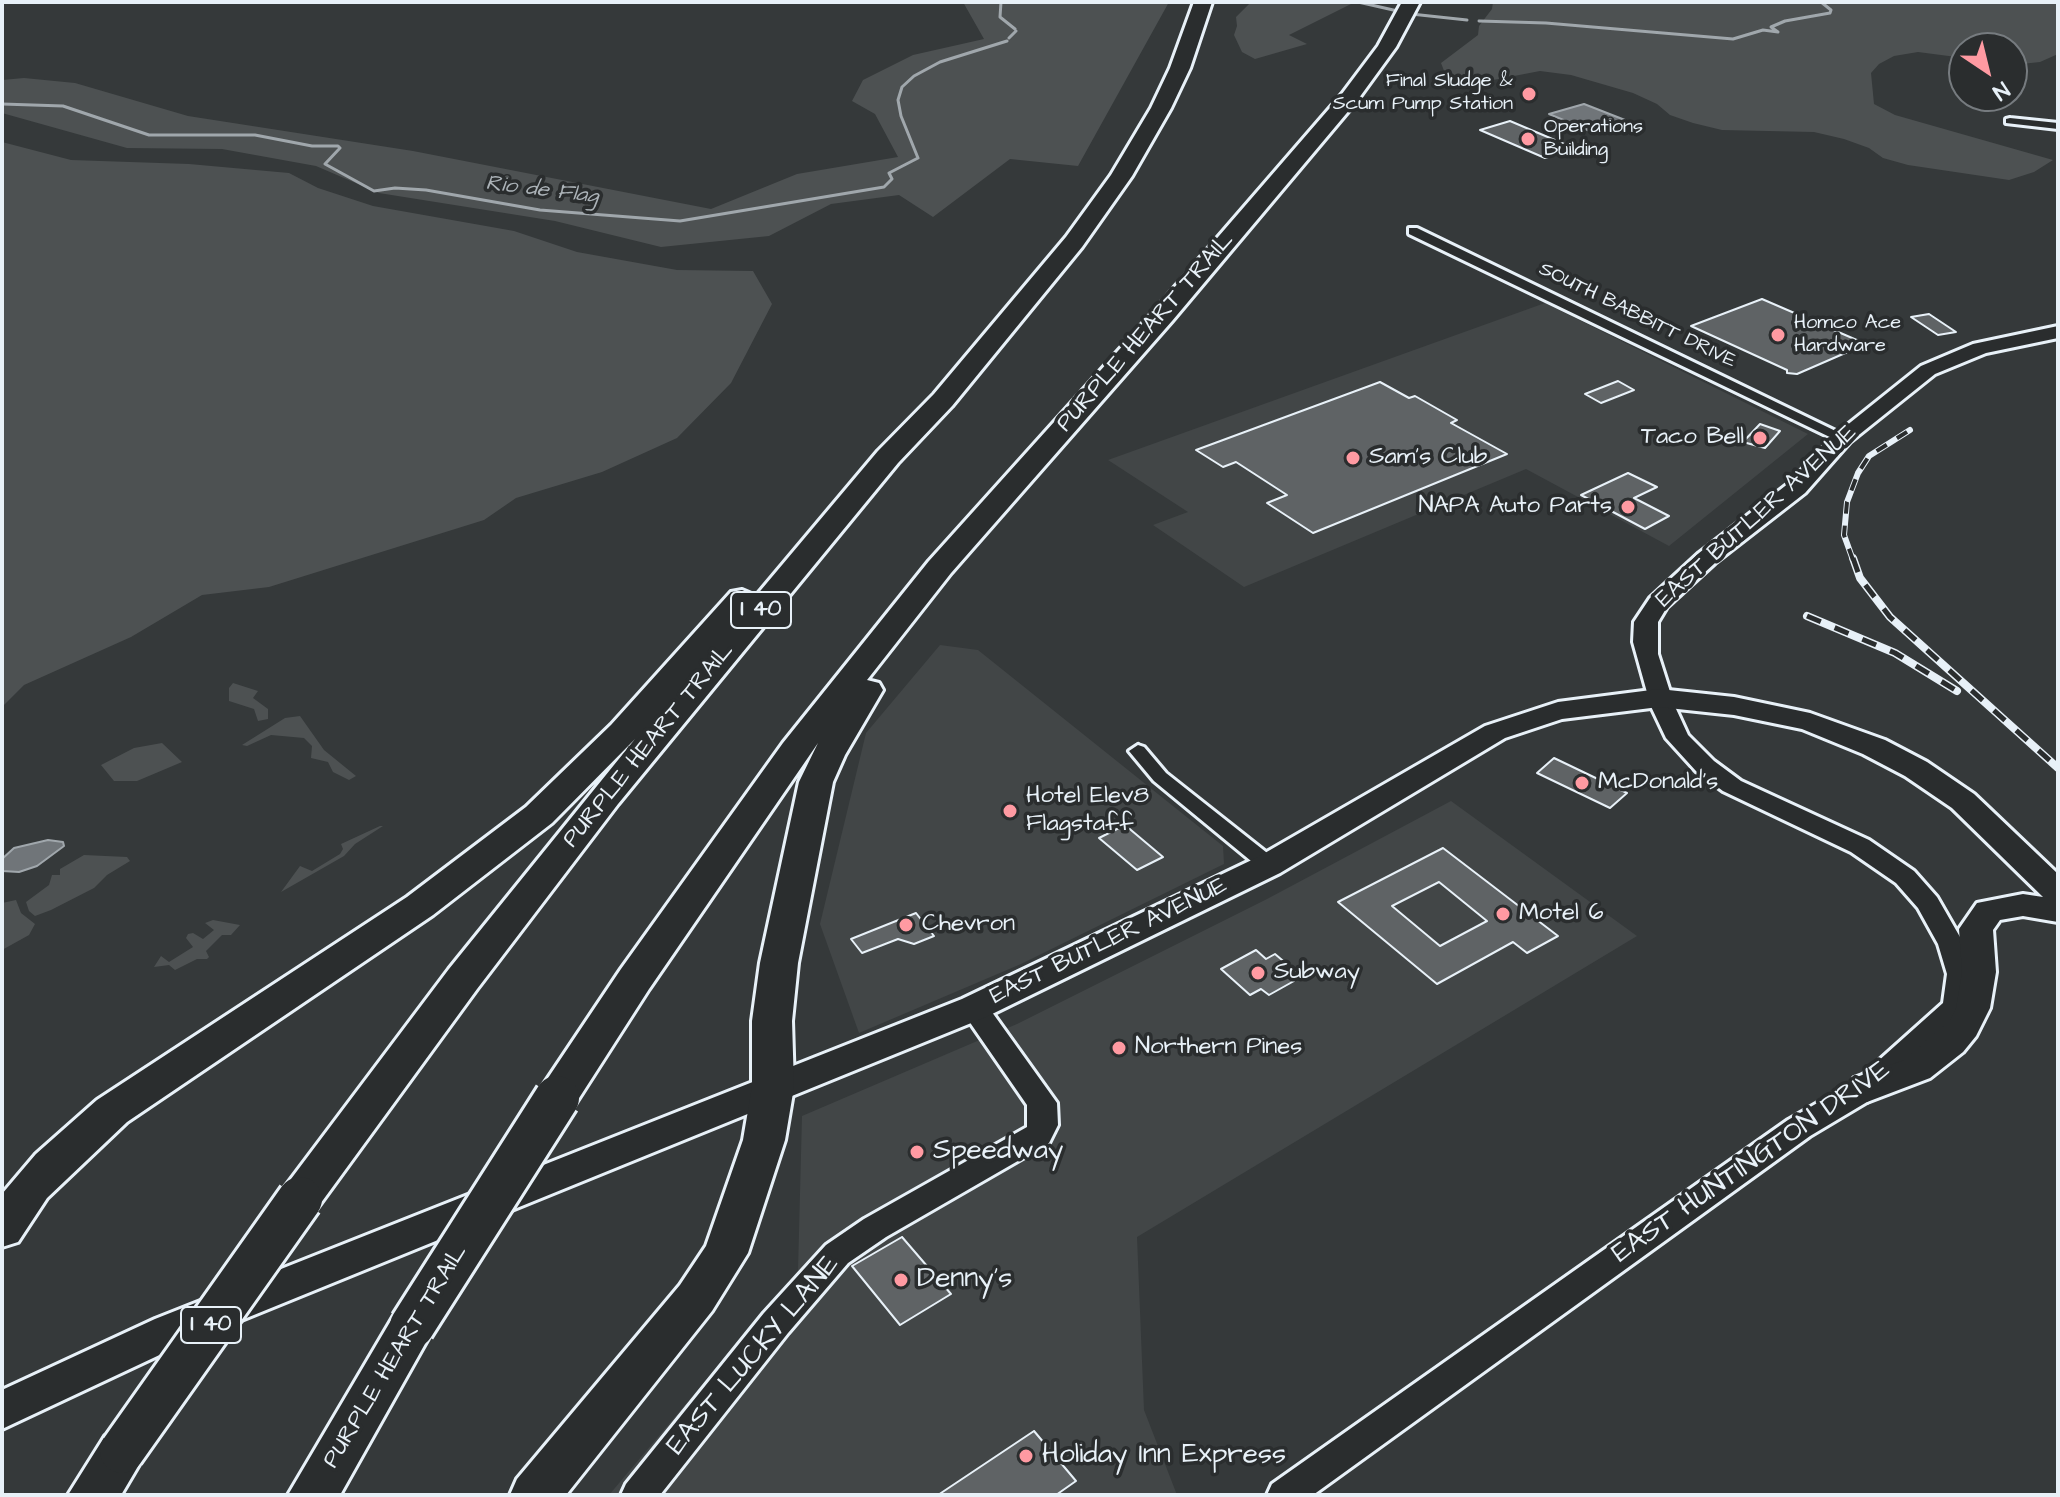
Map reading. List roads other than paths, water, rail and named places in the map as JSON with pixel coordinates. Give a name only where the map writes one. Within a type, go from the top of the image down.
[{"type":"highway","name":"PURPLE HEART TRAIL","points":[[313,1495],[412,1326],[557,1098],[635,979],[795,750],[940,567],[1330,122],[1387,47],[1411,2]]},
{"type":"highway","name":"PURPLE HEART TRAIL","points":[[93,1495],[300,1199],[525,898],[888,457],[991,344],[1104,203],[1161,108],[1180,68],[1202,7]]},
{"type":"highway","points":[[535,1495],[696,1298],[726,1253],[764,1140],[773,1087],[772,1021],[781,951],[816,782],[828,755],[894,650],[1072,425],[1078,409]]},
{"type":"highway","points":[[2,1229],[32,1186],[112,1111],[420,906],[539,815],[623,732],[844,489],[855,478],[888,457]]},
{"type":"main road","name":"EAST BUTLER AVENUE","points":[[2,1410],[170,1331],[974,1008],[1269,865],[1495,732],[1558,711],[1659,698],[1645,642],[1646,622],[1658,603],[1707,558],[1797,488],[1843,438],[1928,370],[1980,348],[2058,332]]},
{"type":"main road","points":[[1659,698],[1734,706],[1810,722],[1874,747],[1916,769],[1963,801],[2058,893]]},
{"type":"main road","points":[[1867,1088],[1917,1069],[1950,1043],[1964,1027],[1973,1008],[1979,972],[1976,929],[1989,911],[2023,905],[2058,911]]},
{"type":"street","points":[[2010,121],[2058,126]]},
{"type":"street","name":"SOUTH BABBITT DRIVE","points":[[1413,231],[1843,438]]},
{"type":"street","name":"EAST HUNTINGTON DRIVE","points":[[1285,1495],[1799,1128],[1867,1088],[1956,1008],[1961,991],[1961,974],[1940,923],[1905,877],[1883,859],[1828,830],[1732,786],[1705,766],[1678,738],[1659,698]]},
{"type":"street","points":[[1138,751],[1160,777],[1269,865]]},
{"type":"street","name":"EAST LUCKY LANE","points":[[639,1495],[776,1323],[837,1254],[875,1228],[1038,1135],[1043,1125],[1042,1103],[974,1008]]},
{"type":"waterway","name":"Rio de Flag","points":[[1001,2],[1000,17],[1015,29]]},
{"type":"waterway","name":"Rio de Flag","points":[[1358,2],[1411,14],[1467,20]]},
{"type":"waterway","name":"Rio de Flag","points":[[1479,21],[1546,23],[1733,39],[1763,30],[1778,32],[1771,27],[1785,21],[1830,13],[1831,10],[1821,2]]},
{"type":"waterway","name":"Rio de Flag","points":[[1009,38],[1016,31]]},
{"type":"waterway","name":"Rio de Flag","points":[[2,104],[63,106],[149,135],[255,135],[312,146],[338,146],[340,148],[325,164],[374,191],[395,188],[426,190],[540,210],[680,221],[884,187],[892,179],[889,173],[918,158],[901,116],[898,100],[902,87],[914,76],[940,62],[1007,41]]},
{"type":"railway","points":[[1853,560],[1844,535],[1847,502],[1858,473],[1869,456],[1910,430]]},
{"type":"railway","points":[[1853,558],[1860,578],[1890,617],[2058,768]]},
{"type":"railway","points":[[1807,616],[1895,653],[1957,691]]},
{"type":"place","name":"Final Sludge & Scum Pump Station","points":[[1529,94]]},
{"type":"place","name":"Operations Building","points":[[1528,139]]},
{"type":"place","name":"Homco Ace Hardware","points":[[1778,335]]},
{"type":"place","name":"Taco Bell","points":[[1760,438]]},
{"type":"place","name":"Sam's Club","points":[[1353,458]]},
{"type":"place","name":"NAPA Auto Parts","points":[[1628,507]]},
{"type":"place","name":"McDonald's","points":[[1582,783]]},
{"type":"place","name":"Hotel Elev8 Flagstaff","points":[[1010,811]]},
{"type":"place","name":"Motel 6","points":[[1503,914]]},
{"type":"place","name":"Chevron","points":[[906,925]]},
{"type":"place","name":"Subway","points":[[1258,973]]},
{"type":"place","name":"Northern Pines","points":[[1119,1048]]},
{"type":"place","name":"Speedway","points":[[917,1152]]},
{"type":"place","name":"Denny's","points":[[901,1280]]},
{"type":"place","name":"Holiday Inn Express","points":[[1026,1456]]}]
